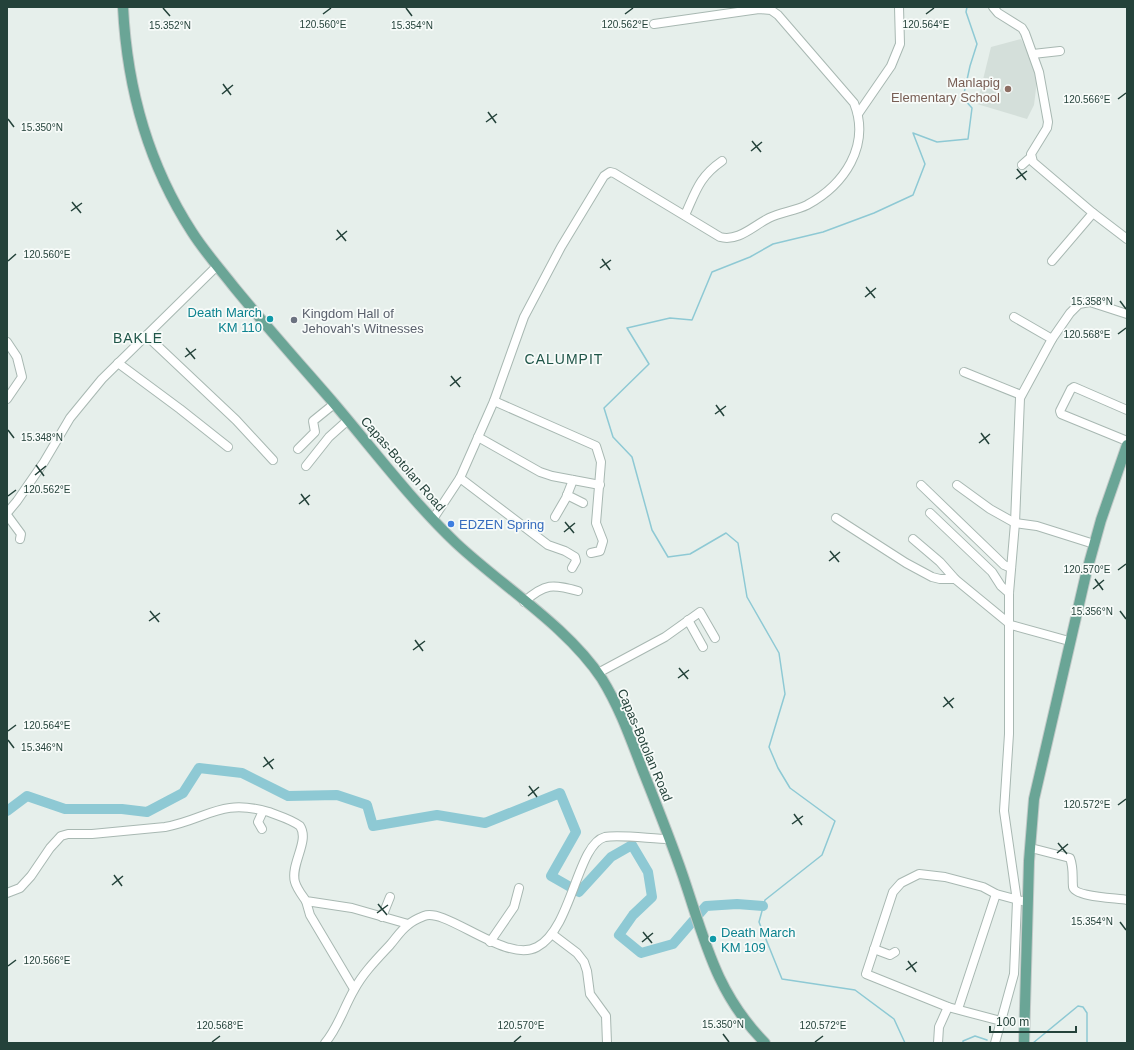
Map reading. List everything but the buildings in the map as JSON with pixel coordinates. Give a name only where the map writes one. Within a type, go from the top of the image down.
[{"type":"main road","name":"Capas-Botolan Road","points":[[123,7],[126,46],[132,90],[160,174],[173,201],[193,234],[217,266],[433,519],[481,566],[560,630],[598,673],[619,709],[669,839],[702,935],[726,993],[743,1019],[765,1043]]},
{"type":"main road","points":[[1024,1043],[1028,903],[1034,799],[1069,641],[1094,544],[1127,445]]},
{"type":"street","points":[[858,114],[891,66],[900,44],[899,7]]},
{"type":"street","points":[[993,7],[998,13],[1022,28],[1039,72],[1048,122],[1047,128],[1031,154],[1031,157],[1022,165]]},
{"type":"street","points":[[433,519],[460,478],[494,401],[524,317],[561,247],[600,180],[608,173],[614,173],[720,237],[727,239],[734,238],[771,218],[806,205],[848,171],[859,138],[858,114],[848,94],[778,15],[771,10],[759,9],[654,24]]},
{"type":"street","points":[[1033,54],[1060,51]]},
{"type":"street","points":[[1031,157],[1035,164],[1092,213],[1127,239]]},
{"type":"street","points":[[684,214],[702,178],[708,171],[722,161]]},
{"type":"street","points":[[1052,261],[1092,213]]},
{"type":"street","points":[[20,539],[21,534],[7,514],[44,462],[70,418],[118,363],[217,266]]},
{"type":"street","points":[[995,1043],[1014,969],[1017,901],[1004,811],[1009,734],[1011,625],[1009,593],[1015,523],[1021,395],[1052,339],[1070,313],[1082,303],[1093,302],[1127,314]]},
{"type":"street","points":[[1014,317],[1052,339]]},
{"type":"street","points":[[147,336],[198,382],[236,420],[272,460]]},
{"type":"street","points":[[7,342],[17,357],[22,377],[7,399]]},
{"type":"street","points":[[118,363],[180,408],[228,447]]},
{"type":"street","points":[[964,372],[1021,395]]},
{"type":"street","points":[[1127,410],[1074,388],[1071,389],[1060,411],[1061,414],[1127,441]]},
{"type":"street","points":[[494,401],[594,444],[598,450],[601,462],[596,523],[603,543],[600,551],[591,553]]},
{"type":"street","points":[[298,448],[315,432],[313,421],[334,404]]},
{"type":"street","points":[[306,466],[329,437],[348,420]]},
{"type":"street","points":[[478,437],[540,472],[600,485]]},
{"type":"street","points":[[460,478],[548,545],[565,551],[575,558],[576,561],[572,568]]},
{"type":"street","points":[[555,517],[573,480]]},
{"type":"street","points":[[921,485],[1004,565],[1011,568]]},
{"type":"street","points":[[957,485],[990,509],[1015,523],[1037,526],[1094,544]]},
{"type":"street","points":[[567,495],[583,503]]},
{"type":"street","points":[[930,513],[992,572],[1001,586],[1009,593]]},
{"type":"street","points":[[836,518],[906,563],[932,577],[955,579]]},
{"type":"street","points":[[913,539],[940,562],[955,579],[1011,625],[1069,641]]},
{"type":"street","points":[[524,602],[536,591],[553,586],[578,591]]},
{"type":"street","points":[[598,673],[665,636],[702,612],[715,638]]},
{"type":"street","points":[[688,620],[702,647]]},
{"type":"street","points":[[7,894],[20,888],[31,876],[54,842],[68,834],[92,834],[165,827],[231,806],[263,811],[286,818],[296,823],[302,829],[302,836],[294,874],[299,891],[306,901],[310,915],[354,989]]},
{"type":"street","points":[[262,829],[258,822],[263,811]]},
{"type":"street","points":[[325,1043],[363,975],[408,924],[425,916],[436,915],[490,942],[518,949],[531,950],[544,943],[559,925],[590,851],[600,840],[605,837],[669,839]]},
{"type":"street","points":[[1031,848],[1070,858],[1074,871],[1073,888],[1075,891],[1082,894],[1127,900]]},
{"type":"street","points":[[1001,1021],[948,1007],[866,974],[893,892],[901,883],[918,874],[945,877],[983,887],[996,894],[1028,903]]},
{"type":"street","points":[[490,942],[514,907],[519,888]]},
{"type":"street","points":[[958,1009],[996,894]]},
{"type":"street","points":[[382,917],[390,897]]},
{"type":"street","points":[[306,901],[352,908],[408,924]]},
{"type":"street","points":[[552,934],[577,953],[584,962],[587,970],[590,994],[607,1019],[607,1043]]},
{"type":"street","points":[[874,949],[890,955],[895,952]]},
{"type":"street","points":[[1014,969],[1027,972]]},
{"type":"street","points":[[938,1043],[939,1027],[948,1007]]},
{"type":"shaded area","name":"Manlapig Elementary School","points":[[1021,39],[1038,73],[1034,105],[1027,119],[977,104],[991,47]]},
{"type":"waterway","points":[[905,1043],[894,1019],[855,990],[782,979],[759,922],[765,900],[822,855],[835,821],[790,788],[778,768],[769,747],[785,694],[779,653],[747,597],[738,543],[726,533],[690,554],[668,557],[652,530],[632,457],[613,437],[604,408],[649,364],[627,328],[670,318],[692,320],[712,272],[750,257],[773,244],[823,232],[874,213],[913,195],[925,164],[913,133],[937,142],[968,139],[972,108],[963,98],[970,66],[977,44],[966,12],[967,7]]},
{"type":"waterway","points":[[7,811],[27,796],[65,809],[122,809],[147,812],[183,793],[199,768],[242,773],[288,796],[337,795],[367,805],[373,826],[437,815],[485,823],[560,793],[576,832],[551,876],[579,892],[611,857],[632,845],[648,872],[652,897],[633,915],[619,935],[641,953],[673,944],[706,906],[737,904],[763,906]]},
{"type":"waterway","points":[[1033,1043],[1078,1006],[1083,1007],[1087,1013],[1087,1043]]},
{"type":"waterway","points":[[963,1043],[963,1041],[975,1036],[987,1040]]},
{"type":"place","name":"Manlapig Elementary School","points":[[1008,89]]},
{"type":"place","name":"Death March KM 110","points":[[270,319]]},
{"type":"place","name":"Kingdom Hall of Jehovah's Witnesses","points":[[294,320]]},
{"type":"place","name":"EDZEN Spring","points":[[451,524]]},
{"type":"place","name":"Death March KM 109","points":[[713,939]]},
{"type":"district","name":"BAKLE","points":[[138,338]]},
{"type":"district","name":"CALUMPIT","points":[[564,359]]}]
